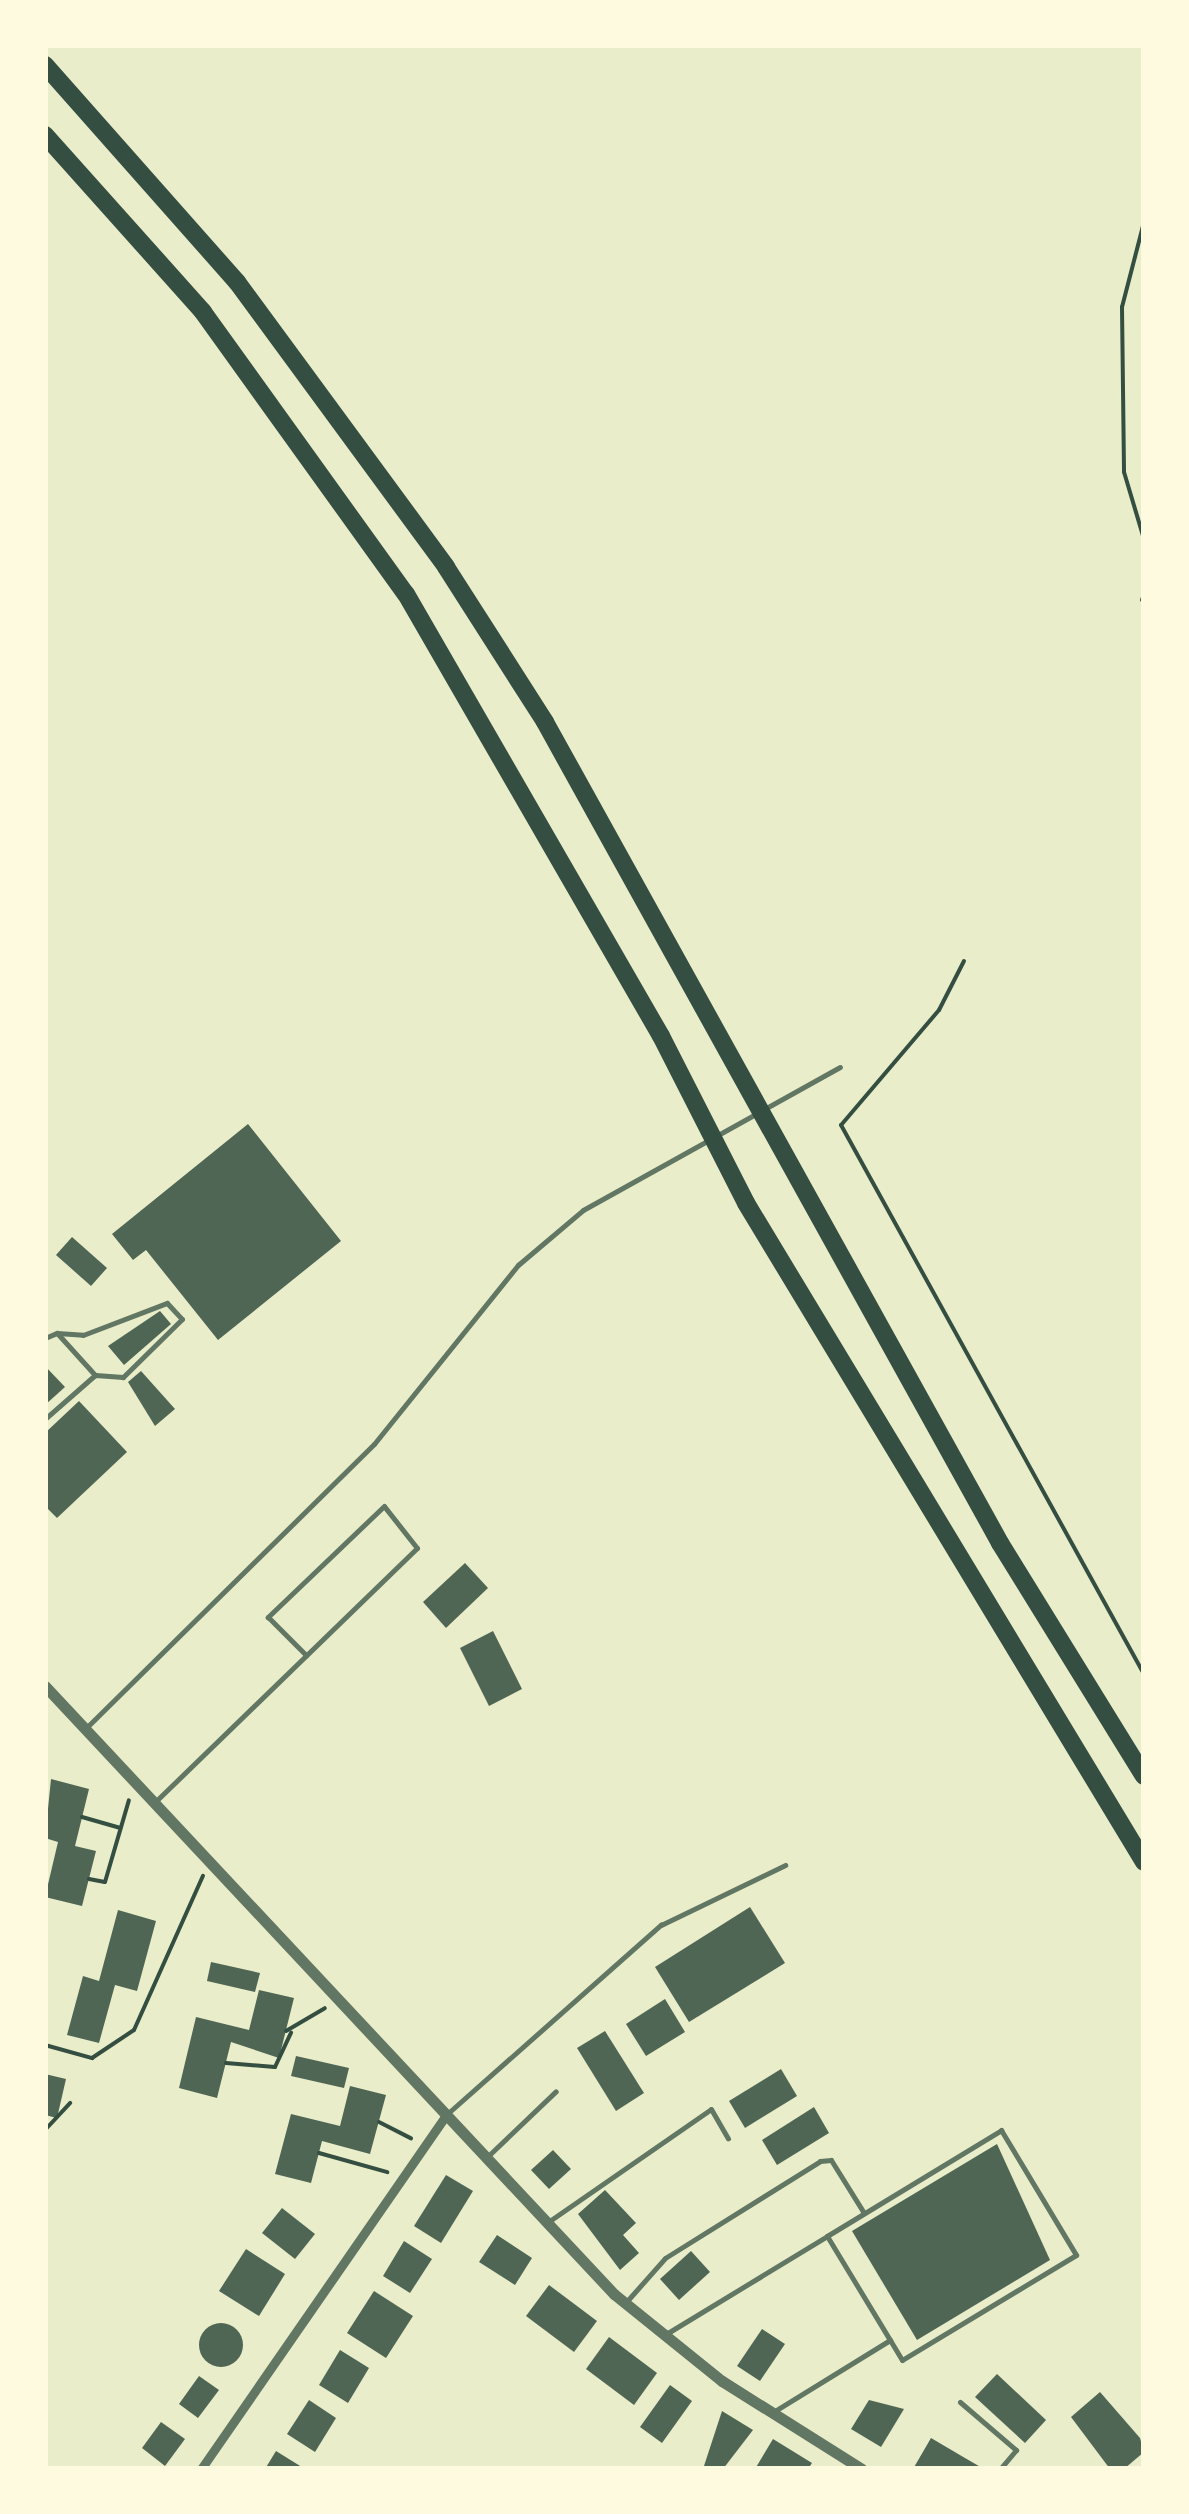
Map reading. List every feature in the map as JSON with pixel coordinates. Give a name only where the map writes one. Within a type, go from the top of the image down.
[{"type":"highway","points":[[45,66],[237,282],[446,567],[545,722],[1000,1543],[1144,1776]]},
{"type":"highway","points":[[45,135],[203,312],[406,594],[642,1002],[746,1203],[1144,1862]]},
{"type":"street","points":[[45,1686],[625,2303],[663,2336],[772,2413],[862,2469]]},
{"type":"street","points":[[201,2469],[419,2143],[447,2114]]},
{"type":"lane","points":[[85,1730],[374,1444],[518,1265],[648,1170],[840,1067]]},
{"type":"lane","points":[[45,1338],[57,1333],[82,1335],[167,1302],[182,1319],[123,1377],[94,1375],[57,1333]]},
{"type":"lane","points":[[45,1419],[94,1375]]},
{"type":"lane","points":[[155,1802],[418,1548],[384,1506],[268,1617],[306,1655]]},
{"type":"lane","points":[[447,2114],[660,1925],[785,1865]]},
{"type":"lane","points":[[488,2158],[556,2091]]},
{"type":"lane","points":[[548,2222],[711,2110],[728,2140]]},
{"type":"lane","points":[[663,2336],[864,2213],[1001,2130],[1076,2254],[902,2360],[827,2236]]},
{"type":"lane","points":[[625,2303],[666,2258],[820,2160],[831,2160],[864,2213]]},
{"type":"lane","points":[[772,2413],[890,2340]]},
{"type":"lane","points":[[960,2402],[1016,2450],[1000,2469]]},
{"type":"path","points":[[1144,222],[1122,280],[1124,472],[1144,539]]},
{"type":"path","points":[[964,961],[940,1010],[841,1125],[1144,1674]]},
{"type":"path","points":[[89,1879],[106,1882],[135,1781]]},
{"type":"path","points":[[82,1818],[120,1828]]},
{"type":"path","points":[[45,2045],[92,2058],[134,2030],[211,1863]]},
{"type":"path","points":[[226,2063],[275,2067],[289,2032],[336,1998]]},
{"type":"path","points":[[45,2130],[70,2103]]},
{"type":"path","points":[[379,2122],[419,2143]]},
{"type":"path","points":[[319,2153],[397,2175]]},
{"type":"building","points":[[248,1124],[341,1241],[218,1340],[146,1250],[133,1260],[112,1234]]},
{"type":"building","points":[[72,1237],[107,1268],[91,1286],[56,1255]]},
{"type":"building","points":[[160,1311],[171,1324],[124,1365],[108,1346]]},
{"type":"building","points":[[45,1366],[65,1387],[45,1405]]},
{"type":"building","points":[[141,1371],[175,1409],[155,1426],[128,1382]]},
{"type":"building","points":[[79,1401],[127,1452],[57,1518],[45,1506],[45,1433]]},
{"type":"building","points":[[465,1563],[488,1588],[446,1628],[423,1602]]},
{"type":"building","points":[[493,1631],[522,1689],[489,1706],[460,1648]]},
{"type":"building","points":[[51,1779],[89,1789],[75,1846],[96,1851],[82,1906],[45,1897],[58,1842],[45,1838]]},
{"type":"building","points":[[750,1907],[785,1963],[689,2022],[655,1967]]},
{"type":"building","points":[[118,1910],[156,1921],[137,1991],[115,1985],[99,2043],[67,2035],[83,1976],[99,1981]]},
{"type":"building","points":[[211,1962],[260,1973],[255,1992],[207,1981]]},
{"type":"building","points":[[259,1990],[294,1998],[279,2058],[231,2042],[217,2098],[179,2088],[196,2017],[249,2030]]},
{"type":"building","points":[[665,1999],[685,2032],[646,2056],[626,2024]]},
{"type":"building","points":[[605,2031],[644,2093],[616,2111],[577,2048]]},
{"type":"building","points":[[296,2056],[349,2068],[344,2088],[291,2076]]},
{"type":"building","points":[[781,2069],[797,2096],[745,2128],[729,2101]]},
{"type":"building","points":[[45,2074],[66,2079],[57,2118],[45,2115]]},
{"type":"building","points":[[350,2086],[386,2095],[370,2154],[322,2141],[311,2183],[275,2174],[291,2114],[340,2126]]},
{"type":"building","points":[[814,2107],[829,2133],[777,2165],[762,2140]]},
{"type":"building","points":[[997,2144],[1050,2260],[917,2340],[852,2231]]},
{"type":"building","points":[[553,2150],[571,2169],[549,2189],[531,2170]]},
{"type":"building","points":[[446,2175],[473,2191],[441,2243],[414,2226]]},
{"type":"building","points":[[605,2190],[636,2223],[623,2235],[639,2253],[620,2270],[578,2214]]},
{"type":"building","points":[[282,2208],[315,2234],[295,2259],[262,2233]]},
{"type":"building","points":[[497,2235],[532,2258],[515,2285],[479,2262]]},
{"type":"building","points":[[404,2241],[432,2259],[410,2293],[383,2276]]},
{"type":"building","points":[[246,2249],[285,2274],[259,2316],[219,2291]]},
{"type":"building","points":[[691,2251],[710,2272],[679,2300],[660,2279]]},
{"type":"building","points":[[549,2285],[597,2321],[574,2352],[526,2316]]},
{"type":"building","points":[[374,2291],[413,2316],[386,2358],[347,2333]]},
{"type":"building","points":[[221,2323],[237,2329],[243,2345],[237,2361],[221,2367],[205,2361],[199,2345],[205,2329]]},
{"type":"building","points":[[762,2329],[785,2344],[760,2381],[737,2366]]},
{"type":"building","points":[[609,2337],[657,2373],[634,2405],[586,2369]]},
{"type":"building","points":[[340,2350],[369,2368],[348,2403],[319,2385]]},
{"type":"building","points":[[997,2374],[1046,2420],[1025,2443],[975,2397]]},
{"type":"building","points":[[199,2376],[219,2390],[198,2418],[179,2404]]},
{"type":"building","points":[[670,2385],[692,2401],[662,2443],[640,2427]]},
{"type":"building","points":[[1100,2392],[1140,2438],[1144,2452],[1124,2469],[1110,2469],[1071,2417]]},
{"type":"building","points":[[309,2400],[336,2418],[315,2452],[287,2434]]},
{"type":"building","points":[[869,2400],[904,2409],[881,2447],[851,2429]]},
{"type":"building","points":[[722,2411],[753,2430],[723,2469],[703,2469]]},
{"type":"building","points":[[161,2422],[185,2439],[165,2466],[142,2448]]},
{"type":"building","points":[[931,2438],[965,2458],[984,2469],[913,2469]]},
{"type":"building","points":[[773,2439],[812,2463],[808,2469],[755,2469]]},
{"type":"building","points":[[276,2451],[305,2469],[265,2469]]}]
